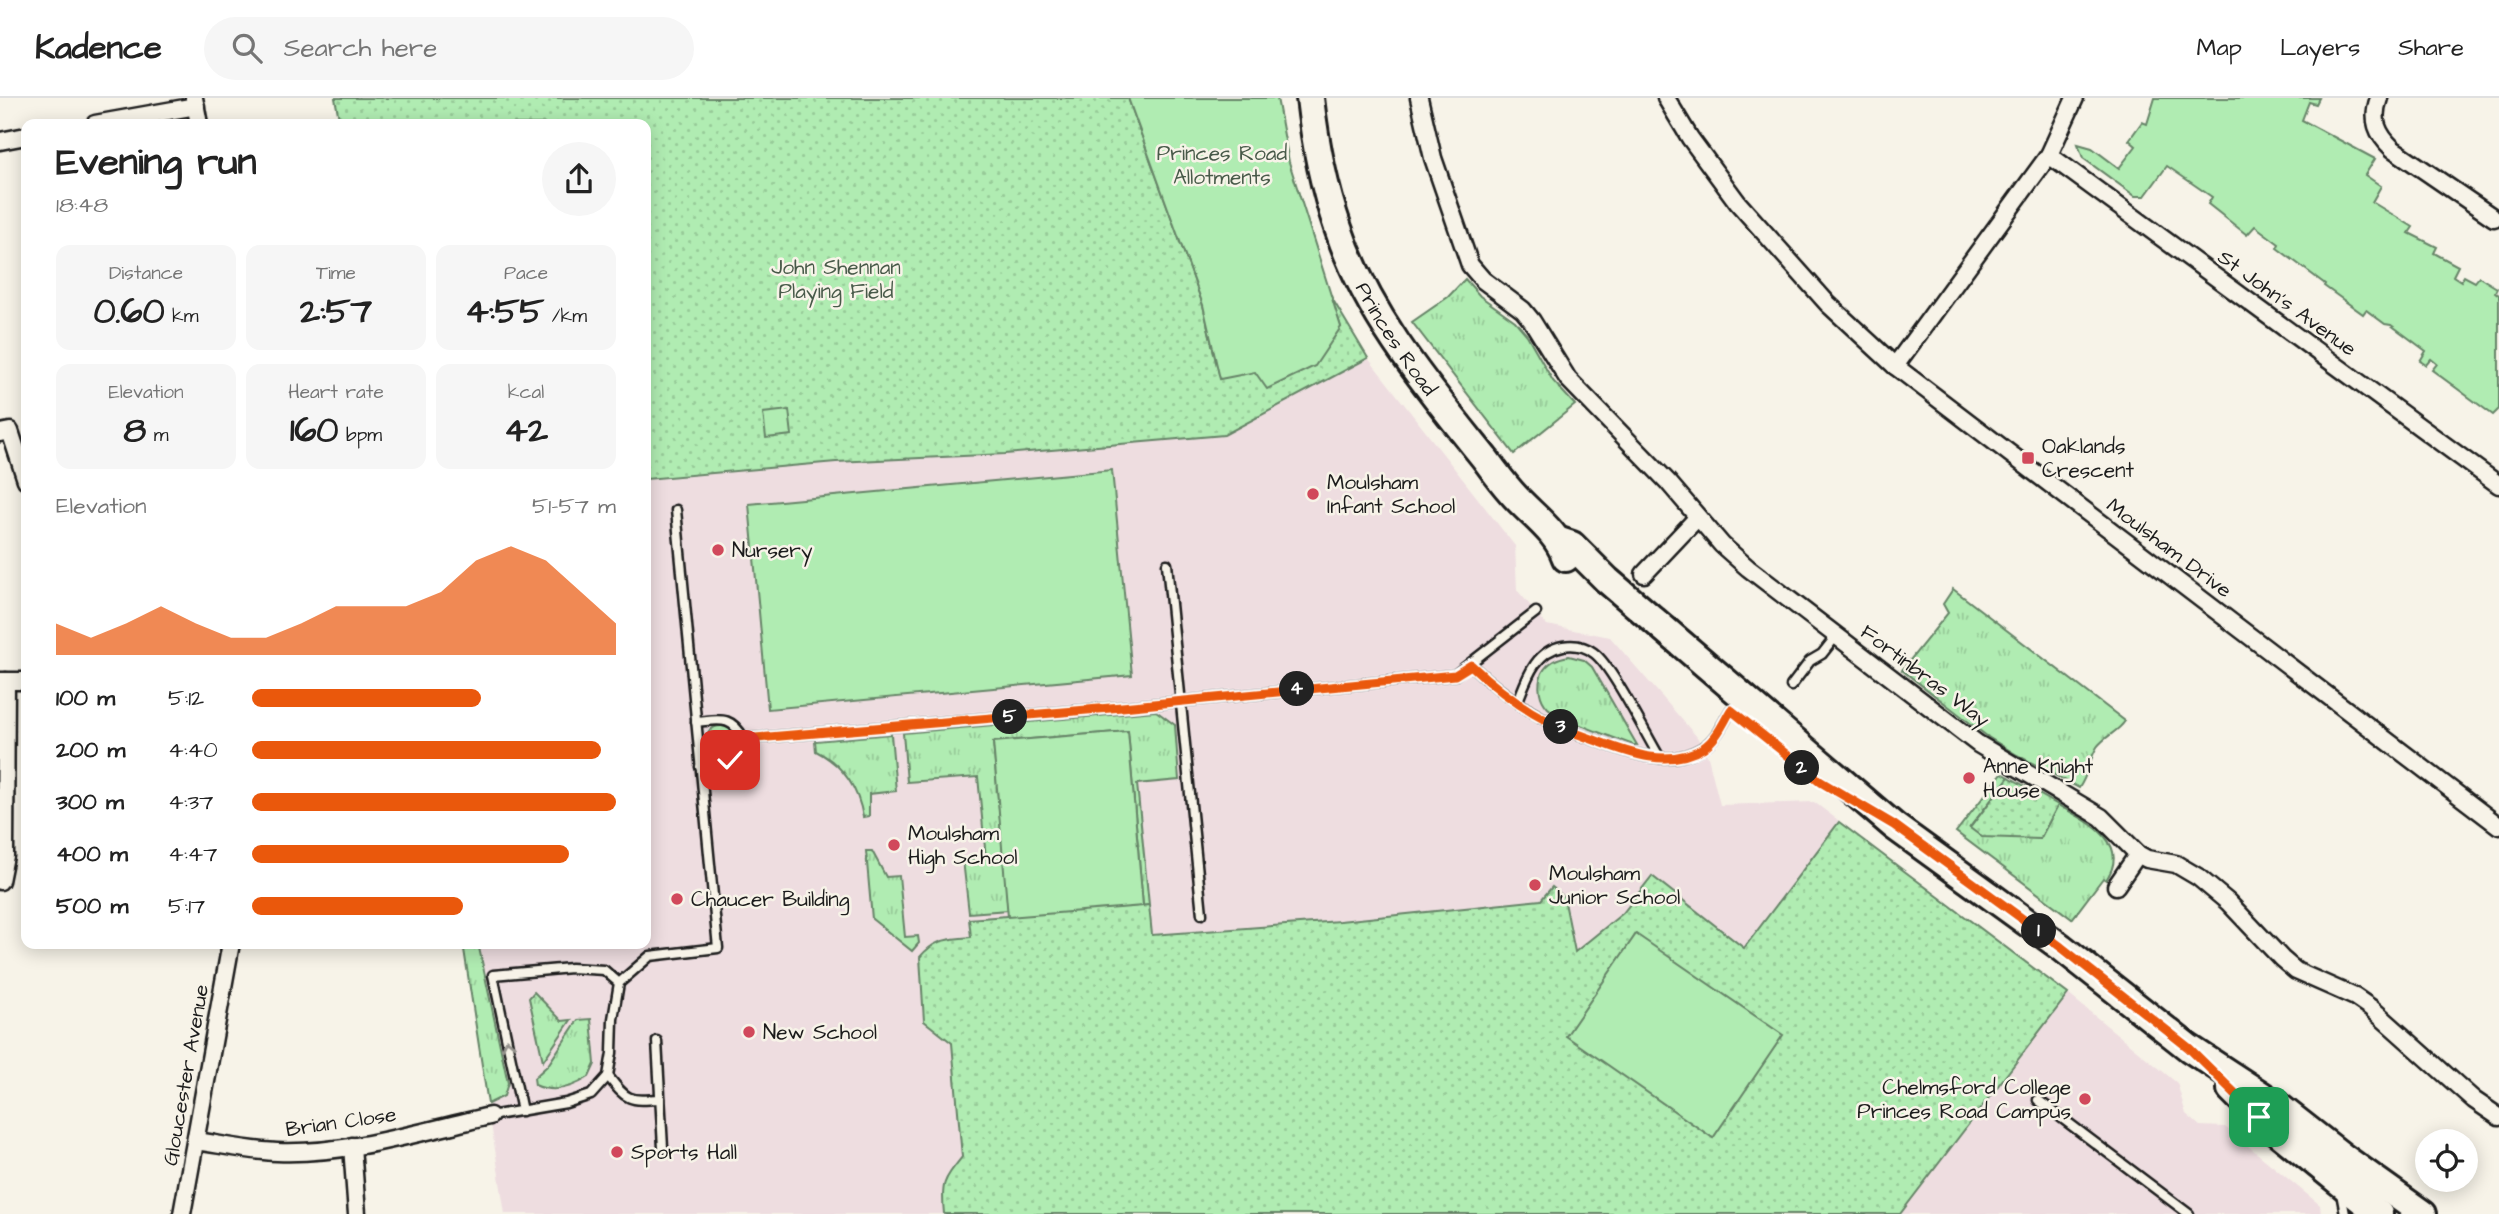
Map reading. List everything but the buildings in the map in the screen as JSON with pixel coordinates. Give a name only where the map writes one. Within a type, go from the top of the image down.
[{"type":"main road","name":"Princes Road","points":[[1310,98],[1315,140],[1338,230],[1359,279],[1383,323],[1411,365],[1505,484],[1560,541],[1568,563],[1731,710],[1821,782],[1894,825]]},
{"type":"main road","name":"Princes Road","points":[[1560,541],[1572,545],[1607,580],[1894,825],[2061,947],[2189,1048],[2278,1106],[2371,1206]]},
{"type":"main road","name":"Princes Road","points":[[2336,1166],[2418,1210]]},
{"type":"street","name":"Fortinbras Way","points":[[1419,98],[1433,158],[1470,265],[1483,280],[1523,310],[1568,379],[1668,482],[1722,545],[1748,568],[1978,744],[2101,817],[2138,855]]},
{"type":"street","name":"Moulsham Drive","points":[[1666,98],[1690,138],[1747,213],[1828,304],[1895,366],[2499,826]]},
{"type":"street","points":[[1895,366],[2049,155],[2075,98]]},
{"type":"street","points":[[2379,98],[2375,113],[2376,127],[2383,140],[2494,218]]},
{"type":"street","points":[[118,119],[195,102]]},
{"type":"street","points":[[0,141],[21,137]]},
{"type":"street","name":"St John's Avenue","points":[[2049,155],[2499,485]]},
{"type":"street","points":[[0,433],[10,430],[21,464]]},
{"type":"street","points":[[1644,574],[1697,517]]},
{"type":"street","points":[[0,881],[5,856],[3,681],[21,681]]},
{"type":"street","points":[[2116,886],[2138,855],[2176,864],[2198,877],[2235,909],[2282,959],[2297,971],[2355,997],[2371,1008],[2474,1100],[2499,1116]]},
{"type":"street","name":"Gloucester Avenue","points":[[182,1214],[230,949]]},
{"type":"street","name":"Brian Close","points":[[196,1141],[278,1152],[352,1146],[490,1116]]},
{"type":"street","points":[[352,1146],[357,1214]]},
{"type":"lane","points":[[490,1116],[566,1103],[591,1095],[608,1076],[612,1053],[612,1019],[619,983],[650,956],[718,948],[676,510]]},
{"type":"lane","points":[[1167,564],[1202,914]]},
{"type":"lane","points":[[744,739],[1455,675],[1536,612]]},
{"type":"lane","points":[[1791,686],[1810,661],[1822,654],[1837,635]]},
{"type":"lane","points":[[1518,701],[1531,670],[1547,652],[1560,647],[1582,646],[1596,654],[1608,670],[1660,758]]},
{"type":"lane","points":[[1471,665],[1483,677],[1549,723],[1635,755],[1660,758],[1684,755],[1703,748],[1715,737],[1731,710]]},
{"type":"lane","points":[[696,722],[729,721],[737,727],[744,739],[740,752],[730,760],[700,766]]},
{"type":"lane","points":[[522,1111],[493,975],[571,968],[604,970],[619,983]]},
{"type":"lane","points":[[657,1041],[663,1147]]},
{"type":"lane","points":[[608,1076],[622,1095],[637,1101],[660,1099]]},
{"type":"lane","points":[[2038,1100],[2189,1214]]},
{"type":"lane","points":[[2336,1166],[2345,1214]]},
{"type":"lane","points":[[2371,1206],[2386,1204],[2418,1210]]},
{"type":"shaded area","points":[[1368,358],[1515,546],[1517,590],[1547,625],[1610,637],[1697,737],[1708,757],[1720,805],[1814,802],[2068,994],[2177,1083],[2186,1114],[2200,1126],[2225,1127],[2320,1205],[2321,1214],[505,1214],[464,949],[651,949],[651,479],[836,462],[1005,454],[1224,435]]},
{"type":"green space","name":"John Shennan Playing Field","points":[[335,98],[1128,98],[1203,305],[1220,378],[1341,327],[1330,295],[1368,358],[1224,435],[1005,454],[836,462],[651,479],[651,119],[339,119]]},
{"type":"green space","name":"Princes Road Allotments","points":[[1128,98],[1277,98],[1289,162],[1341,327],[1315,366],[1267,389],[1255,372],[1220,379],[1203,305]]},
{"type":"green space","points":[[2155,98],[2319,98],[2316,104],[2309,102],[2302,120],[2375,159],[2365,175],[2381,186],[2372,202],[2413,227],[2409,233],[2437,247],[2434,253],[2458,266],[2453,276],[2461,281],[2464,276],[2475,282],[2479,277],[2497,288],[2499,409],[2493,415],[2432,370],[2437,364],[2431,359],[2426,365],[2420,361],[2426,351],[2391,325],[2385,324],[2366,310],[2363,314],[2324,286],[2325,284],[2277,248],[2279,244],[2255,226],[2247,235],[2208,204],[2212,197],[2167,166],[2145,196],[2135,196],[2083,158],[2078,144],[2092,148],[2119,168],[2136,146],[2129,140],[2142,122],[2147,124]]},
{"type":"green space","points":[[1465,279],[1480,296],[1515,321],[1527,335],[1553,381],[1575,405],[1514,454],[1412,322],[1448,297]]},
{"type":"green space","points":[[789,410],[792,435],[766,438],[763,413]]},
{"type":"green space","points":[[1112,470],[1132,675],[768,709],[749,504]]},
{"type":"green space","points":[[1953,589],[2125,721],[2097,747],[2079,788],[1988,737],[1902,670],[1948,613],[1943,604]]},
{"type":"green space","points":[[1569,656],[1584,660],[1592,667],[1637,745],[1576,723],[1548,708],[1540,692],[1542,673],[1553,661]]},
{"type":"green space","points":[[1156,711],[1175,725],[1179,780],[1137,784],[1149,905],[1143,906],[1128,731],[993,742],[1008,910],[969,913],[963,860],[986,858],[978,777],[907,782],[903,733]]},
{"type":"green space","points":[[721,726],[732,731],[737,742],[732,753],[721,758],[710,753],[705,742],[710,731]]},
{"type":"green space","points":[[1128,731],[1143,906],[1008,917],[993,742]]},
{"type":"green space","points":[[891,734],[896,791],[869,794],[869,816],[863,817],[848,778],[834,763],[816,751],[815,741]]},
{"type":"green space","points":[[2002,773],[2009,777],[1970,827],[2040,839],[2058,805],[2093,826],[2110,844],[2114,855],[2113,867],[2106,880],[2103,878],[2072,919],[1956,832]]},
{"type":"green space","points":[[2009,777],[2058,805],[2040,839],[1982,837],[1970,828]]},
{"type":"green space","points":[[1839,822],[2068,994],[1900,1214],[944,1214],[945,1183],[962,1157],[952,1043],[924,1021],[920,957],[937,943],[971,937],[969,919],[1149,905],[1152,935],[1340,921],[1541,900],[1552,887],[1564,897],[1575,952],[1623,913],[1652,876],[1744,948]]},
{"type":"green space","points":[[866,851],[872,851],[886,877],[899,876],[905,937],[918,936],[919,943],[912,951],[872,919]]},
{"type":"green space","points":[[1636,934],[1783,1035],[1713,1138],[1566,1036]]},
{"type":"green space","points":[[464,949],[479,949],[508,1083],[504,1096],[488,1104]]},
{"type":"green space","points":[[534,992],[562,1021],[571,1020],[543,1061],[529,998]]},
{"type":"green space","points":[[591,1019],[595,1064],[589,1077],[563,1088],[549,1089],[535,1085],[534,1078],[548,1065],[578,1020]]},
{"type":"place","name":"Oaklands Crescent","points":[[2028,458]]},
{"type":"place","name":"Moulsham Infant School","points":[[1313,494]]},
{"type":"place","name":"Nursery","points":[[718,550]]},
{"type":"place","name":"Anne Knight House","points":[[1969,778]]},
{"type":"place","name":"Moulsham High School","points":[[894,845]]},
{"type":"place","name":"Moulsham Junior School","points":[[1535,885]]},
{"type":"place","name":"Chaucer Building","points":[[677,899]]},
{"type":"place","name":"New School","points":[[749,1032]]},
{"type":"place","name":"Chelmsford College Princes Road Campus","points":[[2085,1099]]},
{"type":"place","name":"Sports Hall","points":[[617,1152]]},
{"type":"route","points":[[730,760],[740,752],[744,739],[1455,675],[1471,665],[1483,677],[1549,723],[1635,755],[1660,758],[1684,755],[1703,748],[1715,737],[1731,710],[1821,782],[1894,825],[2061,947],[2189,1048],[2259,1117]]}]
